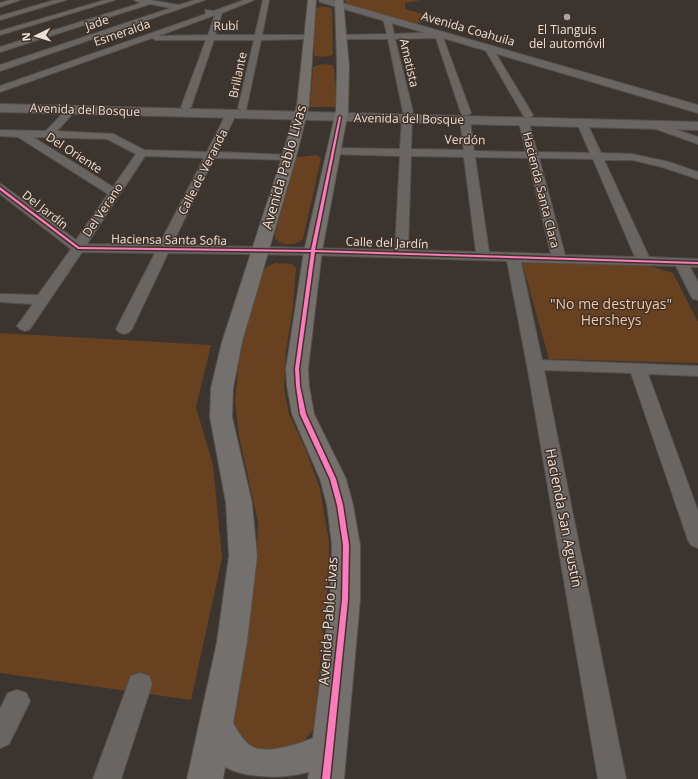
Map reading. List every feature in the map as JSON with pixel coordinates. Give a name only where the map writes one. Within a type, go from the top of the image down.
[{"type":"main road","points":[[312,4],[326,6],[339,5]]},
{"type":"main road","name":"Avenida Pablo Livas","points":[[205,779],[234,627],[243,556],[239,503],[221,418],[222,388],[232,342],[301,113],[312,61],[310,37],[312,4]]},
{"type":"main road","name":"Avenida Pablo Livas","points":[[327,763],[344,600],[346,545],[340,506],[333,479],[304,414],[298,386],[298,352],[313,251],[341,114],[338,61],[340,37],[339,5]]},
{"type":"main road","points":[[216,724],[225,742],[234,753],[245,761],[254,764],[266,765],[285,764],[313,755],[327,763]]},
{"type":"street","points":[[2,4],[17,0]]},
{"type":"street","points":[[0,18],[63,0]]},
{"type":"street","points":[[0,33],[112,0]]},
{"type":"street","points":[[137,0],[153,1],[219,14],[186,107]]},
{"type":"street","name":"Jade","points":[[0,68],[202,0]]},
{"type":"street","name":"Esmeralda","points":[[0,89],[251,0]]},
{"type":"street","name":"Brillante","points":[[243,108],[266,0]]},
{"type":"street","name":"Avenida Coahuila","points":[[323,0],[438,35],[698,109]]},
{"type":"street","points":[[0,50],[153,1]]},
{"type":"street","name":"Amatista","points":[[387,19],[407,115],[401,254]]},
{"type":"street","points":[[340,37],[438,35],[465,117],[483,256]]},
{"type":"street","name":"Rubí","points":[[144,38],[310,37]]},
{"type":"street","points":[[0,45],[79,61]]},
{"type":"street","name":"Hacienda Santa Clara","points":[[489,49],[526,118],[532,154],[559,258]]},
{"type":"street","name":"Avenida del Bosque","points":[[0,102],[243,108],[301,113]]},
{"type":"street","name":"Avenida del Bosque","points":[[0,108],[231,114],[301,113],[526,118],[628,121],[654,125],[698,126]]},
{"type":"street","points":[[49,134],[71,110]]},
{"type":"street","name":"Calle de Veranda","points":[[124,329],[212,155],[231,114]]},
{"type":"street","name":"Avenida del Bosque","points":[[526,118],[582,123],[698,119]]},
{"type":"street","points":[[582,123],[643,260]]},
{"type":"street","points":[[654,125],[698,141]]},
{"type":"street","points":[[0,133],[107,136],[113,137],[142,153],[288,157]]},
{"type":"street","name":"Del Oriente","points":[[20,134],[114,193]]},
{"type":"street","name":"Verdón","points":[[333,151],[532,154],[643,159],[665,164],[698,176]]},
{"type":"street","name":"Del Verano","points":[[25,326],[142,153]]},
{"type":"street","name":"Del Jardín","points":[[0,188],[78,248]]},
{"type":"street","name":"Haciensa Santa Sofia","points":[[78,248],[260,251]]},
{"type":"street","name":"Calle del Jardín","points":[[260,251],[313,251],[643,260],[698,263]]},
{"type":"street","name":"Hacienda San Agustín","points":[[513,257],[535,365],[612,779]]},
{"type":"street","points":[[681,263],[698,296]]},
{"type":"street","points":[[0,298],[43,300]]},
{"type":"street","points":[[535,365],[638,370],[698,371]]},
{"type":"street","points":[[638,370],[698,540]]},
{"type":"street","points":[[107,779],[140,684]]},
{"type":"street","points":[[0,736],[16,701]]},
{"type":"green space","points":[[345,0],[421,0],[405,3],[405,9],[436,18],[413,24],[346,5]]},
{"type":"green space","points":[[320,7],[329,7],[332,10],[333,55],[323,57],[315,56],[314,53],[314,11]]},
{"type":"green space","points":[[321,64],[332,65],[334,67],[335,107],[310,107],[313,67]]},
{"type":"green space","points":[[316,155],[321,159],[303,239],[293,244],[281,243],[275,239],[275,232],[295,161],[297,157]]},
{"type":"green space","points":[[275,263],[292,264],[296,268],[293,307],[286,351],[284,388],[289,414],[305,448],[320,489],[329,541],[329,573],[313,730],[297,747],[289,750],[253,750],[237,738],[232,722],[250,611],[257,547],[258,522],[239,436],[235,401],[239,356],[262,273],[266,267]]},
{"type":"green space","name":"\"No me destruyas\" Hersheys","points":[[522,263],[646,265],[673,273],[698,322],[698,363],[549,359]]},
{"type":"green space","points":[[0,333],[211,345],[196,407],[213,465],[222,558],[191,700],[0,673]]},
{"type":"cycle path","points":[[326,779],[345,600],[346,545],[340,505],[333,479],[303,414],[298,386],[297,369],[313,251],[340,117]]},
{"type":"cycle path","points":[[0,188],[78,248],[313,251],[698,263]]},
{"type":"place","name":"El Tianguis del automóvil","points":[[567,17]]}]
